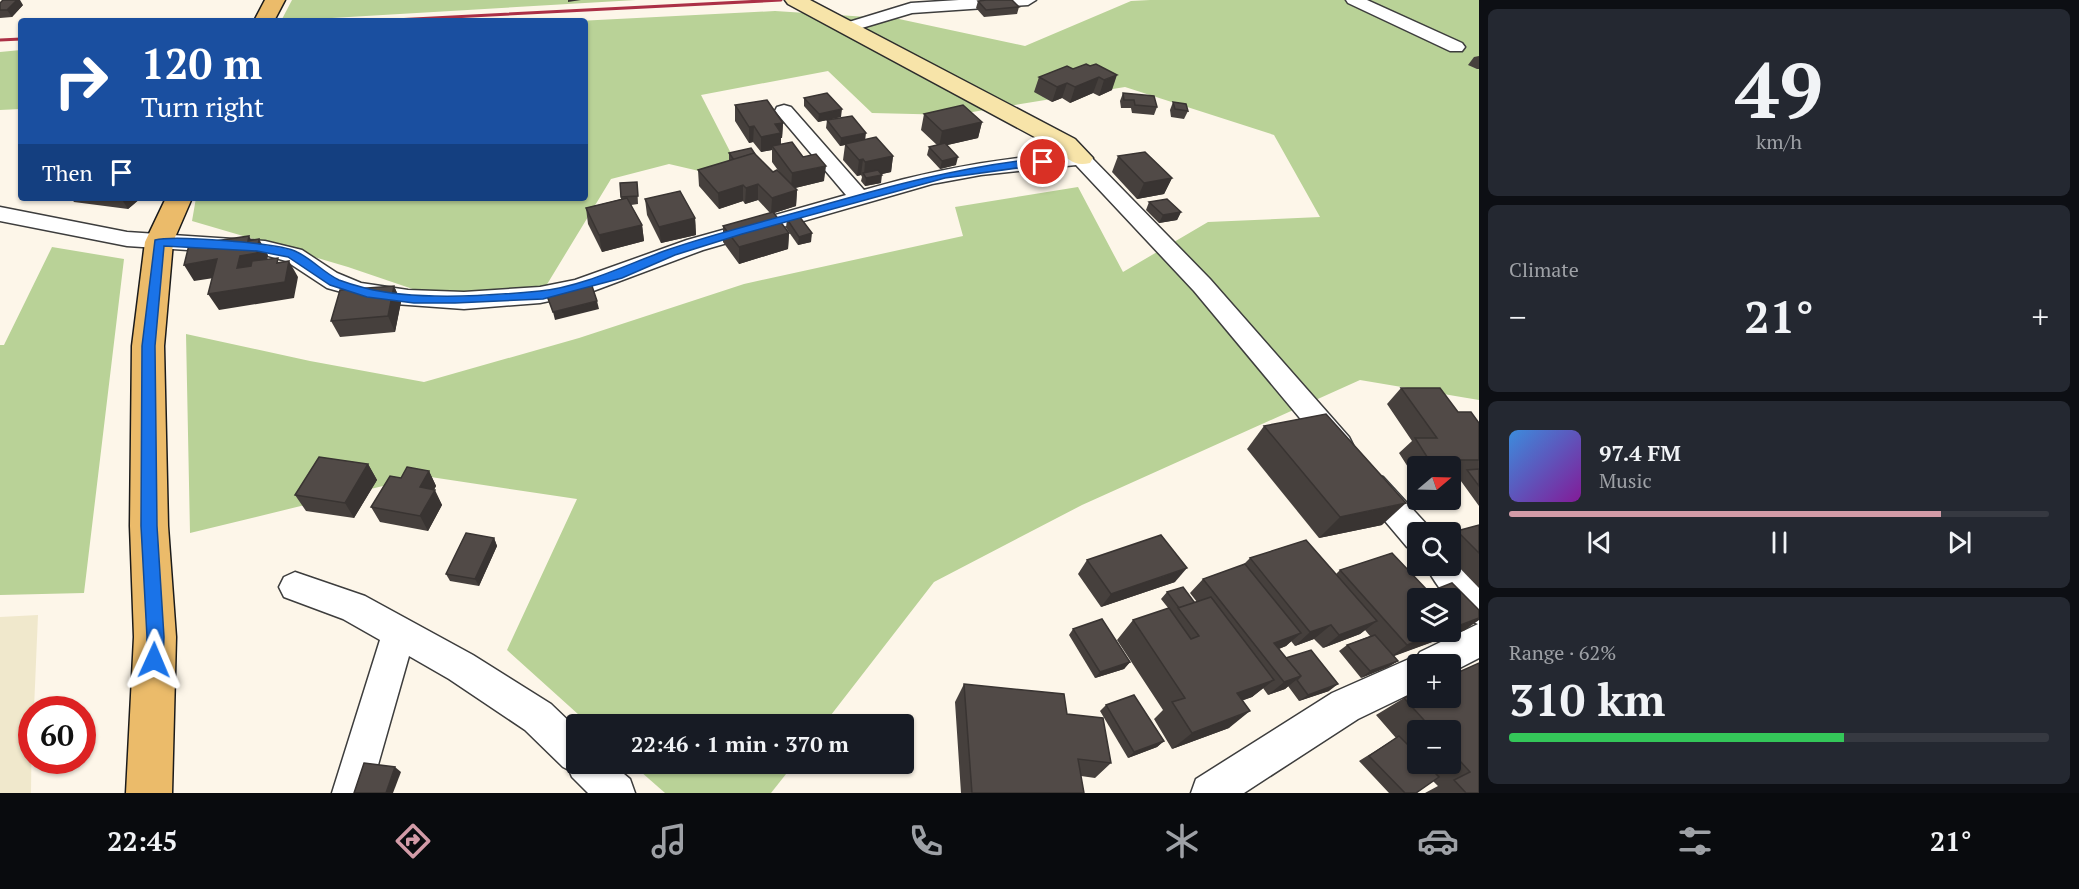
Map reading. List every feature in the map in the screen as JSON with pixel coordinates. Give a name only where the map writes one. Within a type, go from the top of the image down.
[{"type":"main road","points":[[149,793],[155,637],[149,526],[148,346],[159,242],[177,201]]},
{"type":"street","points":[[795,0],[1066,144],[1202,285],[1407,524]]},
{"type":"street","points":[[845,28],[911,8],[1028,0]]},
{"type":"street","points":[[1354,0],[1456,47]]},
{"type":"street","points":[[784,111],[860,198]]},
{"type":"street","points":[[0,214],[23,216],[104,236],[159,242],[257,247],[291,254],[334,282],[367,292],[414,298],[498,298],[543,295],[617,275],[671,253],[945,175],[1004,165],[1082,158]]},
{"type":"street","points":[[1451,576],[1479,609]]},
{"type":"street","points":[[295,587],[353,607],[461,667],[538,717],[566,744]]},
{"type":"street","points":[[351,793],[399,632]]},
{"type":"street","points":[[1210,793],[1346,706],[1407,677]]},
{"type":"street","points":[[596,774],[616,793]]},
{"type":"shaded area","points":[[38,615],[35,696],[18,696],[18,774],[31,774],[31,793],[0,793],[0,617]]},
{"type":"green space","points":[[292,0],[636,0],[332,18],[283,18]]},
{"type":"green space","points":[[1479,0],[1479,400],[1360,380],[1082,505],[934,582],[832,714],[578,714],[507,650],[577,499],[424,476],[190,533],[186,334],[310,361],[424,382],[579,338],[744,284],[963,236],[955,207],[1078,187],[1123,272],[1208,222],[1320,217],[1274,135],[1125,87],[954,115],[872,113],[828,71],[701,95],[738,167],[712,174],[669,164],[611,179],[546,286],[445,300],[348,267],[192,221],[195,201],[588,201],[588,20],[775,11],[899,19],[1025,46],[1131,1]]},
{"type":"green space","points":[[18,50],[18,109],[0,110],[0,52]]},
{"type":"green space","points":[[52,247],[124,259],[84,593],[0,595],[0,345],[4,345]]},
{"type":"green space","points":[[643,774],[786,774],[771,793],[665,793]]},
{"type":"building","points":[[3,0],[17,0],[7,10],[0,10],[0,3]]},
{"type":"building","points":[[1012,0],[1019,7],[986,10],[978,1]]},
{"type":"building","points":[[1086,64],[1090,66],[1096,64],[1117,75],[1104,80],[1099,77],[1075,87],[1067,83],[1057,87],[1039,77],[1067,66],[1073,69]]},
{"type":"building","points":[[827,93],[842,109],[819,114],[804,98]]},
{"type":"building","points":[[1123,93],[1154,96],[1157,107],[1135,105],[1134,100],[1124,100]]},
{"type":"building","points":[[767,100],[783,123],[775,124],[781,133],[761,137],[754,126],[749,127],[735,105]]},
{"type":"building","points":[[1173,102],[1186,104],[1188,111],[1175,109]]},
{"type":"building","points":[[963,105],[982,122],[942,131],[924,114]]},
{"type":"building","points":[[852,116],[866,133],[841,138],[827,120]]},
{"type":"building","points":[[876,137],[893,156],[865,162],[863,159],[859,160],[845,144]]},
{"type":"building","points":[[792,142],[803,157],[816,154],[826,166],[792,173],[772,146]]},
{"type":"building","points":[[945,143],[958,157],[942,161],[929,147]]},
{"type":"building","points":[[751,148],[755,154],[734,160],[729,153]]},
{"type":"building","points":[[1145,152],[1172,178],[1144,183],[1118,156]]},
{"type":"building","points":[[754,153],[773,172],[777,170],[797,190],[772,198],[758,184],[746,188],[743,185],[718,193],[698,170]]},
{"type":"building","points":[[878,170],[882,175],[866,178],[863,173]]},
{"type":"building","points":[[637,182],[638,196],[621,197],[620,183]]},
{"type":"building","points":[[680,191],[695,218],[659,227],[645,199]]},
{"type":"building","points":[[627,198],[642,225],[599,235],[586,208]]},
{"type":"building","points":[[1167,199],[1181,212],[1163,215],[1149,202]]},
{"type":"building","points":[[773,212],[789,233],[739,247],[723,226]]},
{"type":"building","points":[[799,216],[812,233],[799,237],[787,219]]},
{"type":"building","points":[[249,236],[248,241],[259,239],[257,253],[240,256],[237,268],[251,266],[252,261],[278,258],[277,263],[289,261],[285,282],[208,294],[217,259],[184,265],[189,245]]},
{"type":"building","points":[[591,283],[597,301],[553,312],[546,293]]},
{"type":"building","points":[[394,286],[388,316],[331,321],[340,290]]},
{"type":"building","points":[[1401,388],[1440,388],[1458,412],[1471,412],[1479,423],[1479,460],[1461,460],[1461,456],[1426,456],[1415,438],[1437,438]]},
{"type":"building","points":[[1326,414],[1406,503],[1340,517],[1264,426]]},
{"type":"building","points":[[319,457],[368,464],[345,503],[295,495]]},
{"type":"building","points":[[407,467],[429,471],[420,487],[435,490],[420,516],[371,507],[390,476],[401,478]]},
{"type":"building","points":[[1479,469],[1479,486],[1467,470]]},
{"type":"building","points":[[1479,525],[1479,553],[1461,535],[1461,530]]},
{"type":"building","points":[[466,533],[494,538],[475,579],[446,574]]},
{"type":"building","points":[[1161,535],[1187,568],[1111,594],[1087,560]]},
{"type":"building","points":[[1306,540],[1377,621],[1339,635],[1331,625],[1310,632],[1250,558]]},
{"type":"building","points":[[1392,553],[1407,569],[1407,576],[1414,576],[1425,588],[1407,588],[1407,642],[1415,642],[1407,645],[1340,570]]},
{"type":"building","points":[[1245,564],[1301,633],[1274,643],[1301,676],[1284,682],[1203,579]]},
{"type":"building","points":[[1452,583],[1457,588],[1439,588]]},
{"type":"building","points":[[1183,587],[1195,603],[1179,608],[1167,592]]},
{"type":"building","points":[[1461,592],[1479,610],[1479,618],[1461,625]]},
{"type":"building","points":[[1211,597],[1274,680],[1237,693],[1250,711],[1192,733],[1172,702],[1185,698],[1133,620],[1169,608],[1191,639],[1199,636],[1178,608]]},
{"type":"building","points":[[1102,619],[1130,662],[1100,672],[1073,629]]},
{"type":"building","points":[[1375,635],[1398,661],[1370,671],[1347,645]]},
{"type":"building","points":[[1311,650],[1338,684],[1308,695],[1297,680],[1301,676],[1286,658]]},
{"type":"building","points":[[1479,663],[1479,793],[1466,793],[1454,780],[1470,772],[1461,762],[1461,720],[1424,720],[1413,708],[1461,708],[1461,671]]},
{"type":"building","points":[[964,684],[1064,694],[1067,714],[1103,718],[1111,763],[1078,759],[1084,793],[972,793]]},
{"type":"building","points":[[1134,695],[1164,741],[1134,752],[1106,705]]},
{"type":"building","points":[[1399,736],[1407,744],[1407,774],[1436,774],[1439,777],[1416,793],[1405,793],[1369,756]]},
{"type":"building","points":[[364,763],[395,767],[386,793],[354,793]]},
{"type":"railway","points":[[433,18],[781,0]]},
{"type":"railway","points":[[0,40],[18,39]]},
{"type":"route","points":[[154,660],[155,637],[149,526],[148,346],[159,242],[257,247],[291,254],[334,282],[367,292],[414,298],[455,299],[543,295],[617,275],[671,253],[738,232],[883,191],[945,175],[1004,165],[1043,162]]}]
